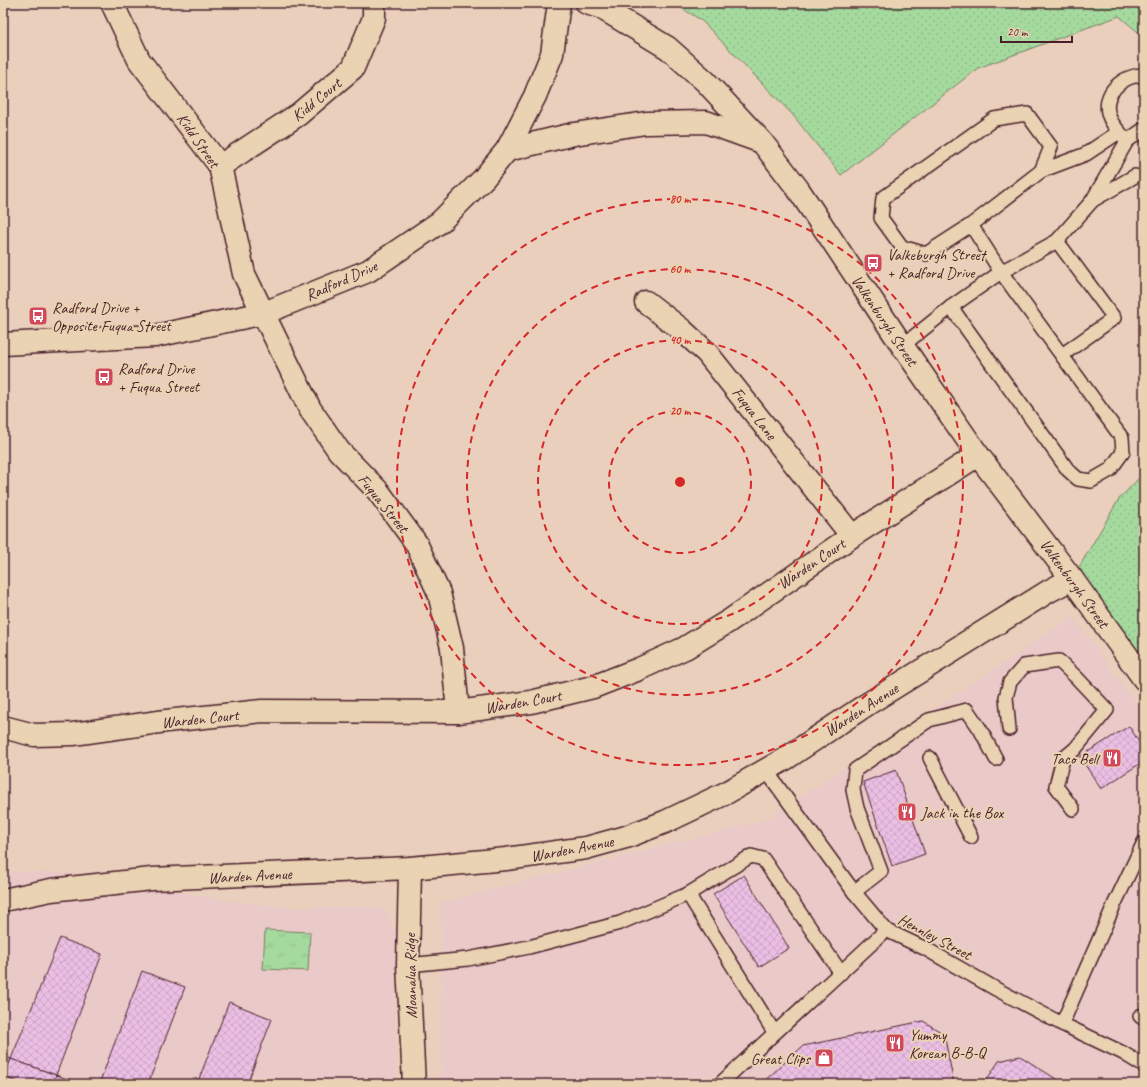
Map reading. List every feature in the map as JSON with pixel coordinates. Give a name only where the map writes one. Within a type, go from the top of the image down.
[{"type":"street","name":"Kidd Street","points":[[112,3],[139,60],[220,166],[244,274],[264,313]]},
{"type":"street","name":"Kidd Court","points":[[220,166],[299,114],[353,68],[374,18],[374,3]]},
{"type":"street","name":"Radford Drive","points":[[3,344],[155,336],[264,313],[368,271],[440,222],[484,178],[507,150],[535,96],[552,54],[560,3]]},
{"type":"street","name":"Valkenburgh Street","points":[[587,3],[602,8],[668,48],[705,81],[762,142],[798,189],[902,346],[978,454],[1072,579],[1144,679]]},
{"type":"street","points":[[507,150],[574,134],[646,123],[706,122],[762,142]]},
{"type":"street","name":"Fuqua Lane","points":[[646,302],[682,330],[707,353],[852,536]]},
{"type":"street","name":"Fuqua Street","points":[[264,313],[310,409],[338,451],[378,490],[416,543],[441,600],[452,648],[458,712]]},
{"type":"street","name":"Warden Court","points":[[3,727],[34,735],[73,734],[166,721],[262,711],[458,712],[531,702],[593,687],[639,669],[692,644],[729,621],[852,536],[978,454]]},
{"type":"street","name":"Warden Avenue","points":[[3,900],[51,890],[152,879],[410,868],[506,859],[586,848],[626,837],[666,822],[726,794],[785,759],[866,705],[1072,579]]},
{"type":"street","name":"Moanalua Ridge","points":[[410,868],[408,965],[414,1084]]},
{"type":"lane","points":[[1123,136],[1112,124],[1108,114],[1110,94],[1116,85],[1124,79],[1133,75],[1144,75]]},
{"type":"lane","points":[[1041,171],[1051,147],[1027,114],[994,119],[884,198],[881,218],[902,247],[926,254],[971,225],[1041,171],[1086,154],[1123,136],[1144,129]]},
{"type":"lane","points":[[902,346],[951,307],[1001,272],[1057,241],[1092,201],[1123,136]]},
{"type":"lane","points":[[1092,201],[1135,176]]},
{"type":"lane","points":[[951,307],[1068,470],[1078,479],[1091,481],[1110,470],[1123,452],[1122,438],[1001,272],[971,225]]},
{"type":"lane","points":[[1057,241],[1114,318],[1062,355]]},
{"type":"lane","points":[[1009,729],[1006,698],[1010,682],[1024,666],[1059,661],[1107,710],[1075,749],[1063,759],[1056,786],[1073,809]]},
{"type":"lane","points":[[854,892],[880,871],[857,808],[853,790],[855,770],[929,720],[966,710],[980,729],[996,759]]},
{"type":"lane","points":[[930,758],[971,837]]},
{"type":"lane","name":"Hennley Street","points":[[765,770],[854,892],[886,930],[926,949],[996,989],[1062,1024],[1123,1053],[1144,1066]]},
{"type":"lane","points":[[1062,1024],[1115,903],[1144,842]]},
{"type":"lane","points":[[408,965],[468,959],[529,947],[620,923],[688,894],[751,856],[763,859],[841,973]]},
{"type":"lane","points":[[688,894],[774,1032]]},
{"type":"lane","points":[[720,1084],[774,1032],[841,973],[886,930]]},
{"type":"shaded area","points":[[1073,617],[1144,713],[1144,1084],[441,1084],[441,903],[765,820]]},
{"type":"shaded area","points":[[3,871],[65,873],[225,900],[266,905],[308,908],[378,907],[385,911],[390,917],[393,929],[398,929],[396,1013],[397,1084],[3,1084]]},
{"type":"green space","points":[[673,3],[1144,3],[1144,37],[1119,16],[978,68],[841,175],[792,114],[701,20]]},
{"type":"green space","points":[[1144,473],[1144,679],[1072,579],[1119,499]]},
{"type":"green space","points":[[265,930],[310,932],[308,971],[263,969]]},
{"type":"building","points":[[1129,726],[1144,750],[1144,761],[1101,789],[1080,757]]},
{"type":"building","points":[[896,770],[925,854],[892,866],[863,782]]},
{"type":"building","points":[[744,875],[789,948],[759,967],[713,894]]},
{"type":"building","points":[[60,938],[102,954],[56,1075],[11,1059]]},
{"type":"building","points":[[142,971],[185,987],[148,1084],[99,1084]]},
{"type":"building","points":[[229,1002],[272,1019],[247,1084],[197,1084]]},
{"type":"building","points":[[923,1021],[944,1034],[954,1084],[761,1084],[803,1046]]},
{"type":"building","points":[[3,1056],[11,1059],[3,1079]]},
{"type":"building","points":[[1020,1056],[1064,1084],[984,1084],[999,1061]]},
{"type":"building","points":[[11,1059],[56,1075],[53,1084],[22,1084],[4,1077]]},
{"type":"building","points":[[56,1075],[83,1084],[53,1084]]},
{"type":"place","name":"Valkeburgh Street + Radford Drive","points":[[873,263]]},
{"type":"place","name":"Radford Drive + Opposite Fuqua Street","points":[[38,316]]},
{"type":"place","name":"Radford Drive + Fuqua Street","points":[[104,377]]},
{"type":"place","name":"Taco Bell","points":[[1112,758]]},
{"type":"place","name":"Jack in the Box","points":[[907,812]]},
{"type":"place","name":"Yummy Korean B-B-Q","points":[[895,1043]]},
{"type":"place","name":"Great Clips","points":[[824,1058]]}]
